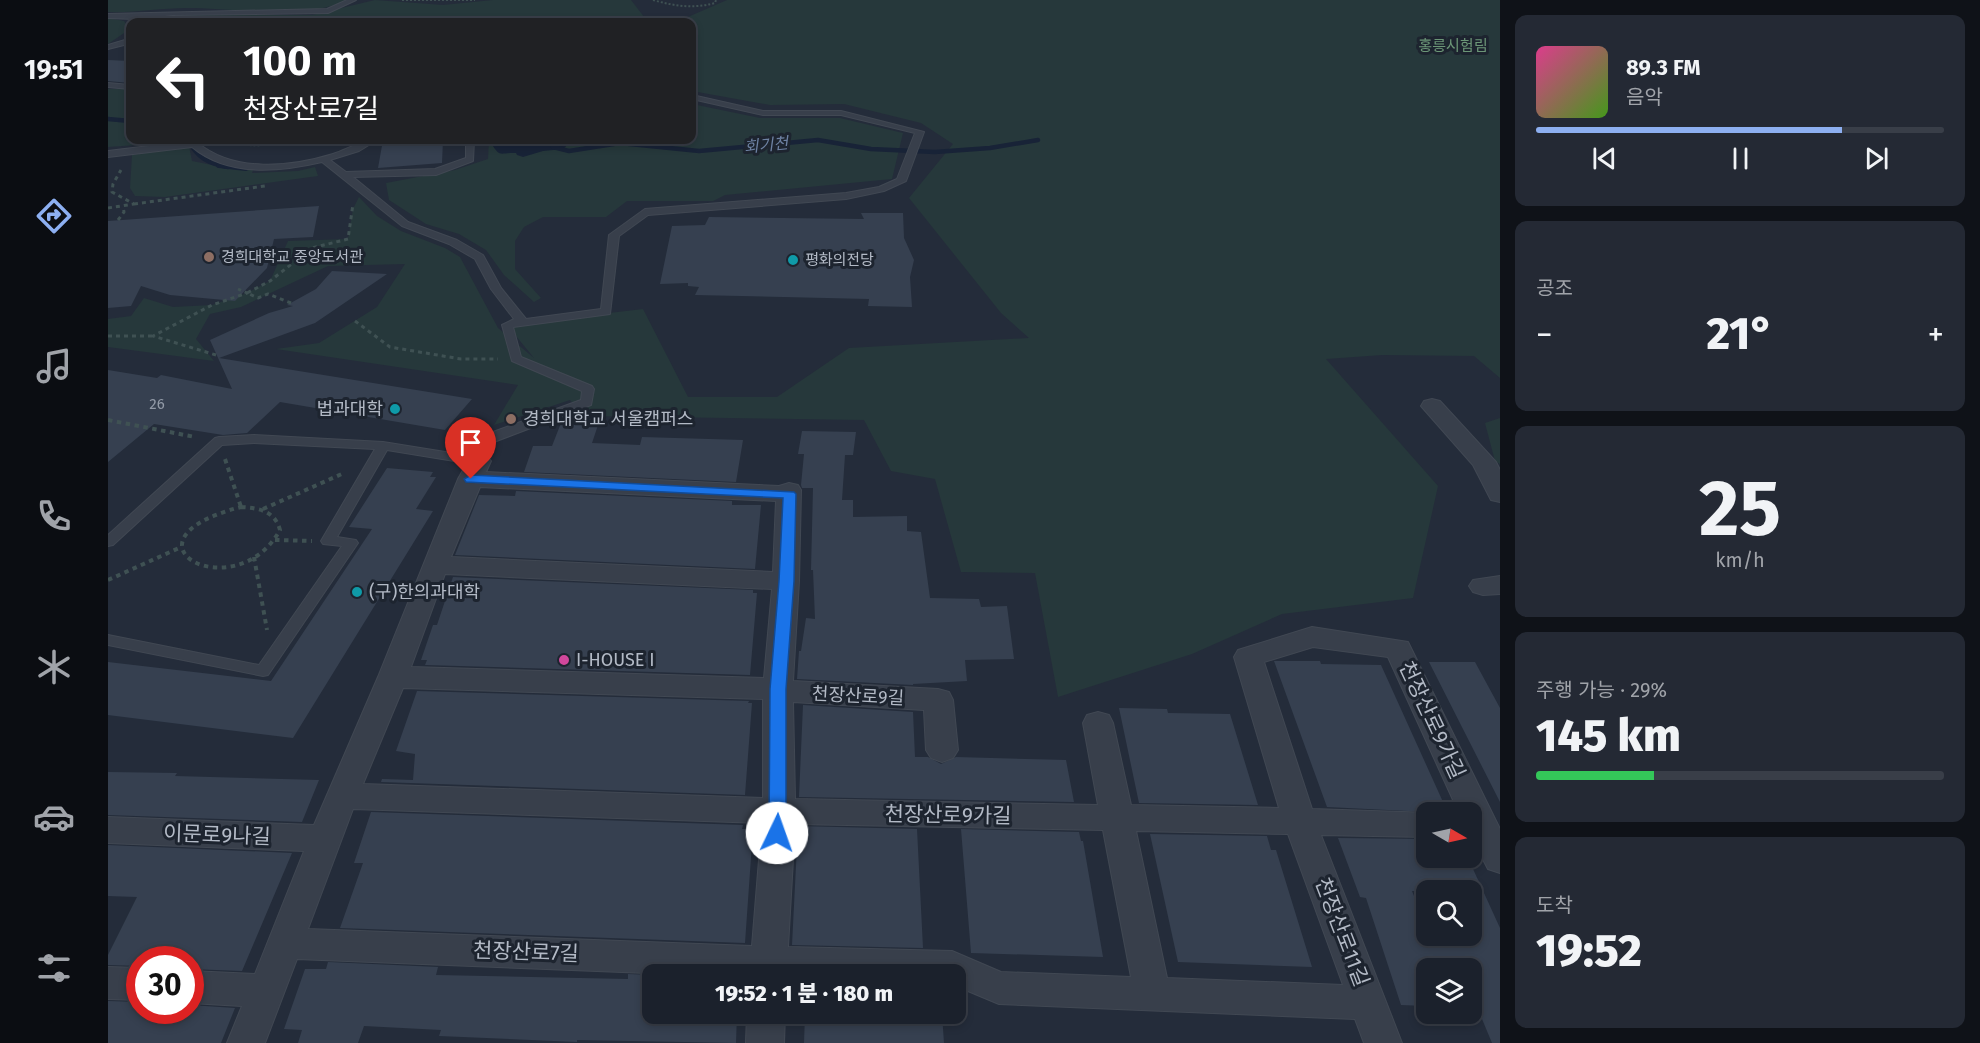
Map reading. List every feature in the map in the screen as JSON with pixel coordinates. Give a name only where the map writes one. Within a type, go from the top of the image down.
[{"type":"street","points":[[1432,406],[1484,462],[1500,495]]},
{"type":"street","points":[[246,1043],[283,943],[393,677],[435,565],[475,470],[789,492],[786,581],[778,689],[779,812],[768,964]]},
{"type":"street","points":[[435,565],[786,581]]},
{"type":"street","name":"천장산로9가길","points":[[1300,822],[1248,657],[1312,637],[1398,649],[1500,860]]},
{"type":"street","points":[[393,677],[778,689]]},
{"type":"street","name":"천장산로9길","points":[[778,689],[812,694],[938,700],[942,750]]},
{"type":"street","points":[[1098,723],[1152,993]]},
{"type":"street","points":[[342,796],[779,812]]},
{"type":"street","name":"천장산로9가길","points":[[779,812],[1416,824]]},
{"type":"street","name":"천장산로11길","points":[[1300,822],[1383,1043]]},
{"type":"street","name":"이문로9나길","points":[[108,830],[326,839]]},
{"type":"street","name":"천장산로7길","points":[[283,943],[675,964]]},
{"type":"street","points":[[966,973],[999,988],[1369,1003]]},
{"type":"street","points":[[108,983],[126,984]]},
{"type":"street","points":[[204,988],[265,991]]},
{"type":"street","points":[[765,1043],[766,1024]]},
{"type":"lane","points":[[147,18],[172,13],[328,10],[353,0]]},
{"type":"lane","points":[[108,16],[126,18]]},
{"type":"lane","points":[[108,47],[126,42]]},
{"type":"lane","points":[[108,85],[126,87]]},
{"type":"lane","points":[[507,325],[606,312],[614,236],[645,212],[846,196],[881,189],[901,181],[920,132],[841,113],[763,113],[696,98]]},
{"type":"lane","points":[[108,154],[182,144]]},
{"type":"lane","points":[[195,144],[202,154],[219,162],[245,166],[276,166],[324,159],[367,144]]},
{"type":"lane","points":[[348,179],[436,172],[470,159],[470,144]]},
{"type":"lane","points":[[324,159],[405,224],[453,243],[478,257],[496,289],[521,320],[507,325]]},
{"type":"lane","points":[[108,542],[219,441],[255,439],[379,453],[475,470],[471,447],[586,402],[588,388],[516,359],[507,325]]},
{"type":"lane","points":[[108,640],[263,671],[351,543],[328,542],[379,453]]},
{"type":"path","points":[[402,0],[475,0]]},
{"type":"path","points":[[653,0],[686,8],[703,8],[715,3],[716,0]]},
{"type":"path","points":[[244,144],[262,144]]},
{"type":"path","points":[[123,168],[113,184],[112,192],[135,204]]},
{"type":"path","points":[[153,336],[212,305],[247,293],[270,281],[312,248],[348,239],[354,196],[348,179]]},
{"type":"path","points":[[108,184],[113,184]]},
{"type":"path","points":[[108,208],[273,185]]},
{"type":"path","points":[[118,220],[124,212],[123,207]]},
{"type":"path","points":[[238,289],[258,298],[268,294],[291,303]]},
{"type":"path","points":[[354,321],[390,347],[461,359],[516,359]]},
{"type":"path","points":[[108,336],[153,336],[216,355]]},
{"type":"path","points":[[108,420],[166,431]]},
{"type":"path","points":[[219,441],[241,507]]},
{"type":"path","points":[[263,510],[379,453]]},
{"type":"path","points":[[241,507],[263,510],[273,514],[279,522],[280,530],[267,549],[254,557],[222,567],[193,564],[184,558],[179,548],[180,540],[197,522],[210,515],[241,507]]},
{"type":"path","points":[[275,540],[328,542]]},
{"type":"path","points":[[108,580],[179,548]]},
{"type":"path","points":[[254,557],[272,658]]},
{"type":"green space","points":[[108,0],[347,0],[312,10],[269,12],[187,8],[108,12]]},
{"type":"green space","points":[[375,0],[443,5],[493,0],[631,0],[645,18],[163,18],[179,15],[312,15]]},
{"type":"green space","name":"홍릉시험림","points":[[727,0],[1500,0],[1500,378],[1474,356],[1382,355],[1326,359],[1438,486],[1413,598],[1282,614],[1192,654],[1058,697],[1035,573],[961,572],[935,479],[891,471],[864,420],[584,416],[570,400],[494,425],[518,385],[276,349],[319,343],[377,307],[405,264],[328,266],[241,307],[210,314],[196,339],[214,361],[108,347],[108,319],[131,316],[144,298],[173,307],[212,305],[247,293],[270,281],[288,241],[348,239],[353,209],[359,197],[377,216],[401,231],[445,248],[460,257],[498,328],[534,358],[507,325],[643,309],[688,397],[777,397],[849,348],[1029,338],[1001,313],[909,198],[953,144],[921,123],[844,104],[770,105],[696,92],[696,18],[686,18]]},
{"type":"green space","points":[[108,18],[124,21],[126,32],[108,44]]},
{"type":"green space","points":[[108,89],[126,89],[126,144],[151,144],[108,147]]},
{"type":"green space","points":[[696,105],[760,118],[840,118],[903,133],[892,179],[725,195],[713,201],[627,201],[606,217],[543,217],[524,227],[515,241],[515,269],[541,298],[534,302],[504,275],[486,250],[459,234],[426,224],[389,200],[386,183],[455,170],[488,159],[489,144],[696,144]]},
{"type":"green space","points":[[189,146],[192,161],[227,168],[253,170],[252,173],[298,171],[315,167],[318,176],[165,197],[135,196],[130,188],[132,155]]},
{"type":"green space","points":[[1500,418],[1500,464],[1495,461],[1485,423]]},
{"type":"water","points":[[492,144],[569,144],[563,149],[543,151],[523,157],[516,153],[501,154]]},
{"type":"building","points":[[108,60],[126,61],[126,83],[108,81]]},
{"type":"building","points":[[382,144],[443,144],[442,163],[378,168]]},
{"type":"building","name":"경희대학교 중앙도서관","points":[[319,206],[313,237],[274,239],[267,268],[235,301],[170,295],[141,286],[131,306],[108,308],[108,221]]},
{"type":"building","name":"평화의전당","points":[[861,213],[903,213],[904,238],[914,260],[910,277],[912,307],[868,306],[869,299],[695,295],[699,287],[688,286],[688,283],[660,284],[672,226],[705,225],[709,217],[864,219]]},
{"type":"building","points":[[332,271],[387,274],[315,323],[219,358],[472,399],[445,430],[280,402],[247,433],[223,435],[154,424],[108,462],[108,370],[157,378],[161,375],[232,389],[210,340],[269,313],[293,306],[287,305],[316,289]]},
{"type":"building","points":[[561,423],[598,425],[592,443],[640,445],[642,437],[743,440],[736,482],[524,472],[533,446],[552,446]]},
{"type":"building","points":[[802,431],[856,432],[853,455],[845,455],[842,500],[853,500],[853,517],[907,516],[907,531],[921,532],[930,598],[979,599],[981,607],[1007,606],[1014,659],[965,660],[967,681],[913,685],[797,679],[799,651],[801,651],[806,618],[815,619],[813,570],[811,570],[813,488],[802,488],[801,485],[804,454],[798,454]]},
{"type":"building","name":"(구)한의과대학","points":[[387,468],[433,472],[430,477],[436,477],[416,509],[433,511],[293,738],[108,715],[108,662],[271,681],[372,529],[349,527]]},
{"type":"building","points":[[516,491],[732,501],[732,505],[761,505],[755,569],[455,555],[479,495],[515,496]]},
{"type":"building","points":[[453,577],[753,590],[753,593],[757,593],[750,675],[425,665],[427,660],[421,660],[433,625],[437,625]]},
{"type":"building","points":[[1274,661],[1381,665],[1443,802],[1416,802],[1416,811],[1327,807]]},
{"type":"building","points":[[1429,662],[1475,662],[1500,708],[1500,802]]},
{"type":"building","points":[[417,691],[749,701],[748,703],[752,703],[745,795],[381,782],[382,779],[413,780],[415,754],[396,751]]},
{"type":"building","points":[[803,705],[913,712],[915,757],[928,757],[941,764],[956,757],[1066,760],[1074,802],[799,797]]},
{"type":"building","points":[[1119,708],[1167,709],[1168,713],[1230,714],[1258,805],[1139,803]]},
{"type":"building","points":[[108,772],[319,780],[302,822],[108,815]]},
{"type":"building","points":[[371,812],[743,825],[742,829],[753,829],[745,943],[340,928],[363,863],[354,863]]},
{"type":"building","points":[[798,826],[917,829],[923,948],[792,945]]},
{"type":"building","points":[[961,829],[1079,832],[1081,841],[1083,841],[1103,957],[971,953]]},
{"type":"building","points":[[1150,834],[1267,836],[1271,850],[1276,850],[1312,967],[1178,962]]},
{"type":"building","points":[[1338,838],[1416,839],[1416,868],[1473,868],[1478,880],[1416,880],[1416,891],[1412,891],[1416,901],[1416,946],[1482,946],[1482,889],[1500,928],[1500,1043],[1492,1043],[1482,1019],[1482,958],[1416,958],[1416,1006],[1401,1005],[1366,898],[1360,897]]},
{"type":"building","points":[[108,845],[292,853],[242,971],[204,970],[204,946],[126,946],[126,966],[108,965],[108,955],[137,897],[108,896]]},
{"type":"building","points":[[328,962],[438,967],[436,975],[628,979],[628,974],[642,975],[642,1024],[737,1024],[736,1043],[577,1040],[577,1042],[439,1036],[441,1030],[364,1026],[358,1043],[298,1043],[302,1030],[284,1029],[305,969],[326,969]]},
{"type":"building","points":[[108,1001],[126,1002],[126,1024],[204,1024],[204,1006],[235,1008],[221,1043],[108,1043]]},
{"type":"building","points":[[805,1024],[943,1024],[944,1043],[804,1043]]},
{"type":"waterway","name":"회기천","points":[[108,119],[126,121]]},
{"type":"waterway","name":"회기천","points":[[630,144],[699,151],[818,140],[871,149],[935,152],[990,148],[1038,140]]},
{"type":"waterway","name":"회기천","points":[[191,144],[204,159],[220,165]]},
{"type":"waterway","name":"회기천","points":[[553,147],[569,151],[614,144]]},
{"type":"waterway","name":"회기천","points":[[220,165],[246,168]]},
{"type":"waterway","name":"회기천","points":[[220,165],[228,167]]},
{"type":"place","name":"경희대학교 중앙도서관","points":[[209,257]]},
{"type":"place","name":"평화의전당","points":[[793,260]]},
{"type":"place","name":"법과대학","points":[[395,409]]},
{"type":"place","name":"경희대학교 서울캠퍼스","points":[[511,419]]},
{"type":"place","name":"(구)한의과대학","points":[[357,592]]},
{"type":"place","name":"I-HOUSE I","points":[[564,660]]},
{"type":"route","points":[[471,479],[789,494],[786,581],[778,689],[779,812],[777,833]]}]
